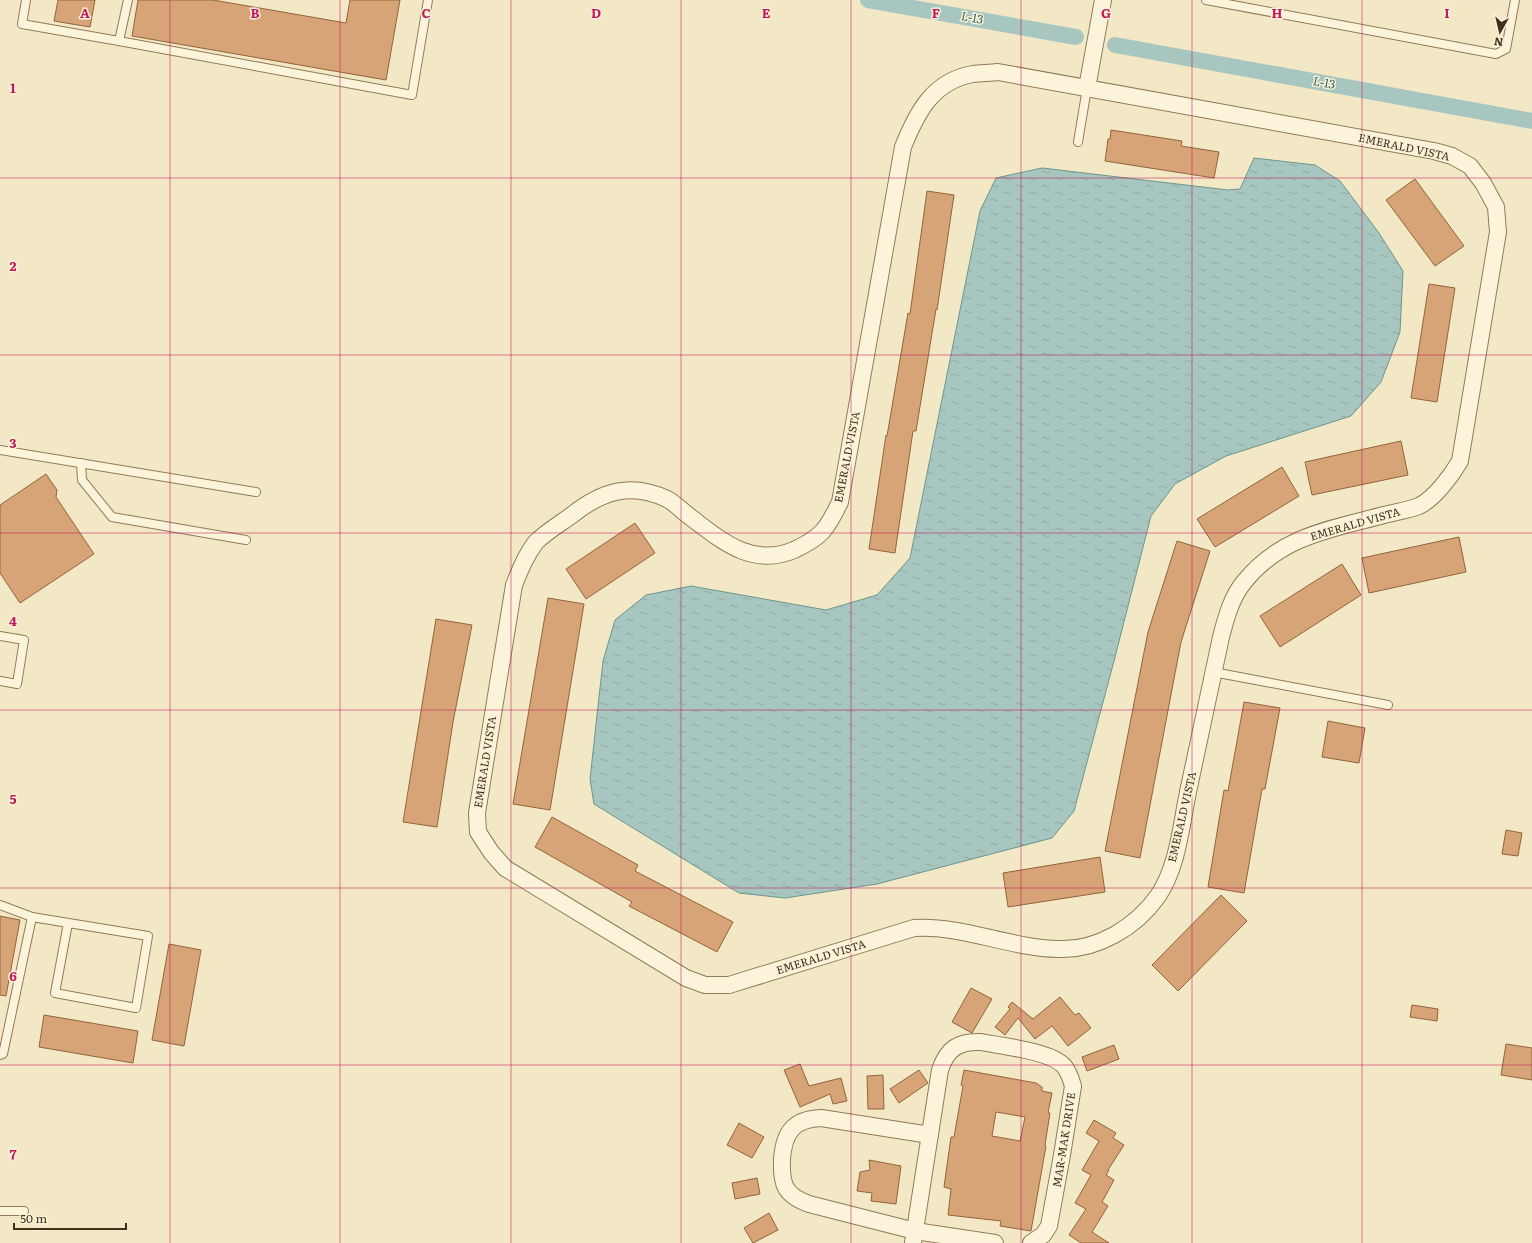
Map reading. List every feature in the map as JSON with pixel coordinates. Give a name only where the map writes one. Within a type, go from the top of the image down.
[{"type":"street","points":[[1087,88],[1103,0]]},
{"type":"street","name":"EMERALD VISTA","points":[[998,72],[1434,151],[1452,156],[1470,166],[1483,183],[1496,208],[1498,232],[1460,461],[1454,472],[1441,488],[1420,505],[1310,535],[1287,546],[1263,562],[1243,583],[1230,605],[1221,637],[1214,672],[1175,858],[1168,874],[1158,895],[1140,916],[1119,933],[1090,946],[1058,949],[1024,945],[946,928],[914,928],[728,985],[705,985],[686,978],[505,868],[491,852],[478,832],[477,813],[514,585],[525,558],[537,542],[583,506],[603,496],[622,490],[646,492],[668,500],[716,537],[735,549],[757,556],[783,555],[811,542],[829,525],[840,502],[903,147],[915,119],[932,94],[953,80],[973,74],[998,72]]},
{"type":"street","name":"MAR-MAK DRIVE","points":[[930,1135],[940,1070],[944,1059],[950,1051],[959,1045],[970,1042],[981,1042],[1045,1055],[1056,1059],[1064,1066],[1070,1075],[1073,1086],[1049,1226],[1043,1235],[1031,1243]]},
{"type":"street","points":[[914,1237],[930,1135],[821,1118],[810,1118],[800,1122],[791,1129],[783,1148],[781,1174],[784,1185],[790,1194],[798,1201],[914,1237],[995,1243]]},
{"type":"lane","points":[[26,0],[22,24],[412,94],[428,0]]},
{"type":"lane","points":[[119,41],[128,0]]},
{"type":"lane","points":[[1206,0],[1219,1],[1496,54],[1506,49],[1515,0]]},
{"type":"lane","points":[[1078,142],[1087,88]]},
{"type":"lane","points":[[0,450],[256,492]]},
{"type":"lane","points":[[81,463],[82,480],[112,517],[246,540]]},
{"type":"lane","points":[[0,636],[24,640],[17,684],[0,682]]},
{"type":"lane","points":[[1214,672],[1388,705]]},
{"type":"lane","points":[[0,905],[32,917],[148,936],[136,1008],[56,993],[68,923]]},
{"type":"lane","points":[[0,1055],[3,1054],[32,917]]},
{"type":"lane","points":[[0,1211],[24,1211]]},
{"type":"water","points":[[1254,158],[1315,165],[1340,181],[1379,233],[1403,271],[1400,332],[1381,382],[1351,416],[1226,456],[1175,484],[1151,516],[1074,811],[1052,838],[877,884],[785,898],[739,893],[594,804],[590,779],[603,661],[615,620],[646,595],[691,586],[826,610],[877,595],[910,558],[980,211],[996,178],[1042,168],[1228,190],[1240,189]]},
{"type":"building","points":[[58,0],[95,0],[90,27],[54,21]]},
{"type":"building","points":[[138,0],[213,0],[346,23],[350,0],[400,0],[386,80],[132,36]]},
{"type":"building","points":[[1111,130],[1182,141],[1181,146],[1219,152],[1214,178],[1105,161],[1108,139],[1110,139]]},
{"type":"building","points":[[1415,179],[1464,246],[1435,266],[1386,200]]},
{"type":"building","points":[[927,191],[954,195],[937,310],[936,309],[916,431],[913,431],[895,553],[869,549],[886,435],[887,436],[908,313],[910,314]]},
{"type":"building","points":[[1429,284],[1455,288],[1437,402],[1411,398]]},
{"type":"building","points":[[1401,441],[1408,475],[1312,495],[1305,462]]},
{"type":"building","points":[[1282,467],[1299,496],[1215,547],[1197,519]]},
{"type":"building","points":[[46,474],[57,490],[56,497],[94,554],[20,603],[0,573],[0,505]]},
{"type":"building","points":[[635,523],[655,553],[586,599],[566,569]]},
{"type":"building","points":[[1459,537],[1466,572],[1369,593],[1362,558]]},
{"type":"building","points":[[1177,541],[1210,551],[1181,642],[1140,858],[1105,851],[1148,632]]},
{"type":"building","points":[[1342,564],[1361,595],[1280,647],[1260,616]]},
{"type":"building","points":[[548,598],[584,604],[550,810],[513,804]]},
{"type":"building","points":[[436,619],[472,625],[453,722],[437,827],[403,822]]},
{"type":"building","points":[[1244,702],[1280,708],[1265,789],[1262,789],[1244,893],[1208,887],[1224,790],[1228,791]]},
{"type":"building","points":[[1328,721],[1365,728],[1359,763],[1322,757]]},
{"type":"building","points":[[552,817],[638,865],[635,871],[733,922],[717,952],[629,906],[632,902],[535,847]]},
{"type":"building","points":[[1506,830],[1522,833],[1518,856],[1502,854]]},
{"type":"building","points":[[1100,857],[1105,892],[1008,907],[1003,873]]},
{"type":"building","points":[[1221,895],[1247,921],[1178,991],[1152,965]]},
{"type":"building","points":[[0,916],[20,920],[6,996],[0,995]]},
{"type":"building","points":[[169,944],[201,950],[184,1046],[152,1040]]},
{"type":"building","points":[[971,988],[992,999],[972,1033],[952,1022]]},
{"type":"building","points":[[1060,997],[1075,1015],[1079,1013],[1091,1028],[1068,1046],[1052,1026],[1035,1039],[1018,1018],[1005,1035],[995,1027],[1010,1009],[1008,1007],[1012,1002],[1033,1019]]},
{"type":"building","points":[[1412,1005],[1438,1009],[1437,1021],[1410,1017]]},
{"type":"building","points":[[44,1015],[138,1031],[133,1063],[39,1047]]},
{"type":"building","points":[[1506,1044],[1532,1048],[1532,1080],[1501,1075]]},
{"type":"building","points":[[1114,1045],[1119,1059],[1087,1071],[1082,1057]]},
{"type":"building","points":[[800,1064],[809,1086],[841,1078],[847,1101],[833,1104],[830,1094],[800,1107],[784,1070]]},
{"type":"building","points":[[919,1070],[928,1083],[899,1103],[890,1089]]},
{"type":"building","points":[[964,1070],[1036,1083],[1042,1087],[1042,1091],[1052,1093],[1048,1113],[1050,1113],[1046,1146],[1031,1231],[1000,1226],[1001,1221],[948,1215],[951,1189],[944,1187],[951,1137],[954,1137],[963,1086],[961,1085]],"holes":[[[996,1112],[1025,1117],[1020,1141],[992,1136]]]},
{"type":"building","points":[[883,1075],[884,1109],[868,1109],[867,1076]]},
{"type":"building","points":[[1094,1120],[1116,1133],[1113,1138],[1124,1145],[1106,1175],[1114,1180],[1102,1202],[1108,1206],[1092,1232],[1109,1243],[1081,1243],[1069,1235],[1086,1209],[1075,1203],[1091,1175],[1082,1170],[1099,1141],[1086,1133]]},
{"type":"building","points":[[739,1123],[764,1137],[752,1158],[727,1145]]},
{"type":"building","points":[[869,1160],[901,1166],[896,1204],[871,1201],[872,1193],[857,1191],[860,1172],[870,1170]]},
{"type":"building","points":[[757,1178],[760,1194],[735,1199],[732,1183]]},
{"type":"building","points":[[769,1213],[778,1230],[753,1243],[744,1228]]},
{"type":"waterway","name":"L-13","points":[[868,0],[1076,37]]},
{"type":"waterway","name":"L-13","points":[[1115,45],[1532,121]]}]
